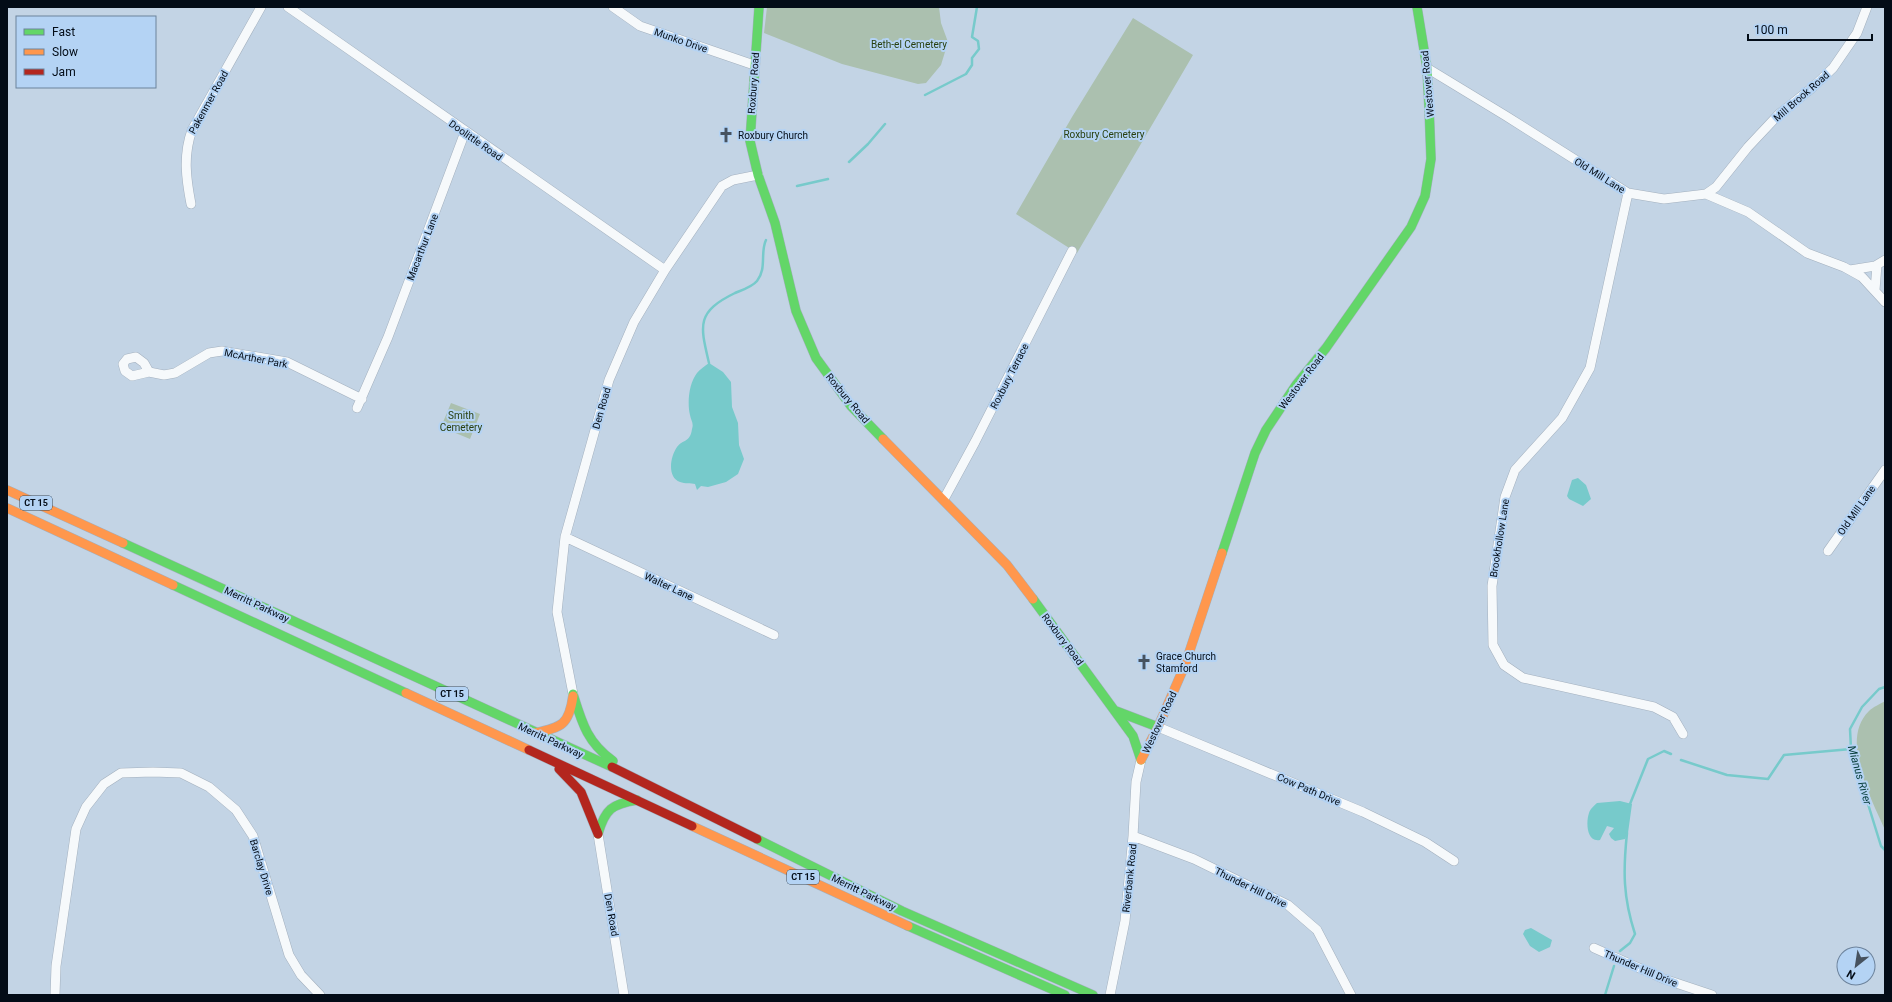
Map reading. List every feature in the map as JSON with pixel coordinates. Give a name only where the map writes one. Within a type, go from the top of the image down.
[{"type":"main road","name":"Roxbury Road","points":[[759,7],[750,141],[758,175],[774,223],[796,311],[816,358],[852,406],[1007,565],[1116,710],[1133,736],[1141,760]]},
{"type":"main road","name":"Westover Road","points":[[1141,760],[1158,727],[1185,665],[1255,453],[1266,430],[1296,384],[1326,348],[1411,227],[1425,196],[1431,160],[1427,68],[1417,7]]},
{"type":"main road","points":[[7,483],[65,516]]},
{"type":"main road","name":"Merritt Parkway","points":[[7,490],[640,780],[902,911],[1093,995]]},
{"type":"main road","name":"Merritt Parkway","points":[[7,508],[895,920],[1065,995]]},
{"type":"main road","points":[[535,732],[554,730],[567,721],[572,712],[573,694]]},
{"type":"main road","points":[[573,694],[584,729],[591,742],[605,756],[640,780]]},
{"type":"main road","name":"Roxbury Road","points":[[1116,710],[1129,717],[1158,727]]},
{"type":"main road","points":[[542,756],[564,774],[583,794],[589,805],[598,834]]},
{"type":"main road","points":[[598,834],[602,818],[609,808],[618,803],[637,800]]},
{"type":"street","name":"Pakenmer Road","points":[[191,204],[186,177],[186,145],[192,130],[261,7]]},
{"type":"street","name":"Doolittle Road","points":[[288,7],[465,132],[665,270]]},
{"type":"street","name":"Munko Drive","points":[[613,7],[640,26],[754,65]]},
{"type":"street","name":"Mill Brook Road","points":[[1706,194],[1716,187],[1748,147],[1779,114],[1812,88],[1833,68],[1857,33],[1868,7]]},
{"type":"street","name":"Old Mill Lane","points":[[1427,68],[1628,193],[1664,199],[1706,194],[1748,212],[1807,252],[1850,270],[1862,277],[1885,302]]},
{"type":"street","name":"Macarthur Lane","points":[[362,399],[378,362],[465,132]]},
{"type":"street","name":"Den Road","points":[[573,694],[556,612],[565,536],[609,380],[634,322],[665,270],[722,186],[733,180],[758,175]]},
{"type":"street","name":"Brookhollow Lane","points":[[1628,193],[1590,368],[1562,418],[1516,470],[1505,497],[1492,586],[1493,645],[1504,665],[1523,678],[1654,707],[1673,717],[1683,734]]},
{"type":"street","name":"Roxbury Terrace","points":[[944,499],[975,442],[1072,251]]},
{"type":"street","points":[[1850,270],[1881,262],[1875,290]]},
{"type":"street","name":"McArther Park","points":[[149,372],[164,375],[175,373],[209,353],[222,351],[286,362],[362,399]]},
{"type":"street","points":[[358,408],[362,399]]},
{"type":"street","name":"Old Mill Lane","points":[[1828,551],[1885,470]]},
{"type":"street","name":"Walter Lane","points":[[565,536],[774,635]]},
{"type":"street","name":"Cow Path Drive","points":[[1158,727],[1363,812],[1425,842],[1454,861]]},
{"type":"street","name":"Riverbank Road","points":[[1110,995],[1125,921],[1133,836],[1136,782],[1141,760]]},
{"type":"street","name":"Barclay Drive","points":[[55,995],[56,966],[76,829],[86,807],[104,784],[121,773],[152,772],[181,773],[209,788],[236,810],[252,836],[289,955],[302,975],[320,995]]},
{"type":"street","name":"Den Road","points":[[598,834],[624,995]]},
{"type":"street","name":"Thunder Hill Drive","points":[[1133,836],[1194,859],[1288,904],[1317,930],[1351,995]]},
{"type":"street","name":"Thunder Hill Drive","points":[[1594,948],[1664,979],[1712,995]]},
{"type":"green space","name":"Beth-el Cemetery","points":[[767,7],[939,7],[941,23],[948,42],[941,65],[926,83],[918,84],[842,64],[764,33]]},
{"type":"green space","name":"Roxbury Cemetery","points":[[1133,18],[1193,55],[1077,253],[1016,214],[1072,117]]},
{"type":"green space","name":"Smith Cemetery","points":[[451,403],[480,414],[470,439],[441,427]]},
{"type":"green space","points":[[1885,701],[1885,830],[1866,787],[1857,753],[1857,738],[1861,723],[1869,711]]},
{"type":"shaded area","points":[[709,363],[723,372],[731,382],[732,407],[738,423],[739,445],[744,459],[738,474],[726,482],[708,487],[701,486],[697,490],[695,484],[682,483],[673,476],[671,471],[671,461],[677,447],[690,437],[693,425],[689,410],[690,388],[694,377]]},
{"type":"shaded area","points":[[1578,478],[1586,485],[1591,499],[1583,506],[1569,499],[1567,496],[1572,480]]},
{"type":"shaded area","points":[[1620,801],[1632,804],[1628,833],[1625,839],[1615,841],[1609,834],[1614,828],[1607,826],[1600,840],[1595,840],[1592,838],[1587,826],[1591,809],[1597,803]]},
{"type":"shaded area","points":[[1531,928],[1552,940],[1550,947],[1539,952],[1530,946],[1523,934],[1525,930]]},
{"type":"waterway","points":[[925,95],[966,74],[972,65],[972,58],[979,49],[978,41],[972,37],[977,7]]},
{"type":"waterway","points":[[849,162],[868,144],[885,124]]},
{"type":"waterway","points":[[797,186],[828,179]]},
{"type":"waterway","points":[[709,363],[703,329],[707,313],[722,300],[750,287],[757,281],[762,271],[763,250],[766,240]]},
{"type":"waterway","name":"Mianus River","points":[[1885,687],[1879,689],[1862,707],[1850,729],[1851,749],[1881,846],[1885,850]]},
{"type":"waterway","points":[[1681,760],[1727,775],[1768,779],[1784,755],[1851,749]]},
{"type":"waterway","points":[[1630,804],[1648,759],[1664,751],[1671,754]]},
{"type":"waterway","points":[[1620,951],[1630,943],[1635,934],[1628,908],[1625,884],[1627,833]]},
{"type":"waterway","points":[[1605,995],[1614,966]]},
{"type":"traffic: fast","points":[[759,7],[750,141],[758,175],[775,223],[796,311],[816,358],[851,406],[883,439]]},
{"type":"traffic: fast","points":[[1222,553],[1255,453],[1266,430],[1296,385],[1326,348],[1411,227],[1425,196],[1431,159],[1429,106],[1427,68],[1417,7]]},
{"type":"traffic: fast","points":[[123,543],[612,767]]},
{"type":"traffic: fast","points":[[173,585],[406,693]]},
{"type":"traffic: fast","points":[[1033,599],[1133,736],[1141,760]]},
{"type":"traffic: fast","points":[[573,694],[579,714],[591,739],[597,747],[613,761]]},
{"type":"traffic: fast","points":[[1116,711],[1158,727]]},
{"type":"traffic: fast","points":[[598,834],[607,813],[611,809],[621,803],[637,800]]},
{"type":"traffic: fast","points":[[757,839],[902,911],[1093,995]]},
{"type":"traffic: fast","points":[[908,926],[1065,995]]},
{"type":"traffic: slow","points":[[883,439],[1007,565],[1033,599]]},
{"type":"traffic: slow","points":[[7,490],[123,543]]},
{"type":"traffic: slow","points":[[7,508],[173,585]]},
{"type":"traffic: slow","points":[[1141,760],[1158,727],[1185,665],[1222,553]]},
{"type":"traffic: slow","points":[[406,693],[529,750]]},
{"type":"traffic: slow","points":[[535,733],[552,729],[563,723],[569,713],[573,696]]},
{"type":"traffic: slow","points":[[692,826],[908,926]]},
{"type":"traffic: jam","points":[[529,750],[692,826]]},
{"type":"traffic: jam","points":[[612,767],[757,839]]},
{"type":"traffic: jam","points":[[559,769],[581,792],[598,834]]},
{"type":"place","name":"Roxbury Church","points":[[726,135]]},
{"type":"place","name":"Grace Church Stamford","points":[[1144,662]]}]
